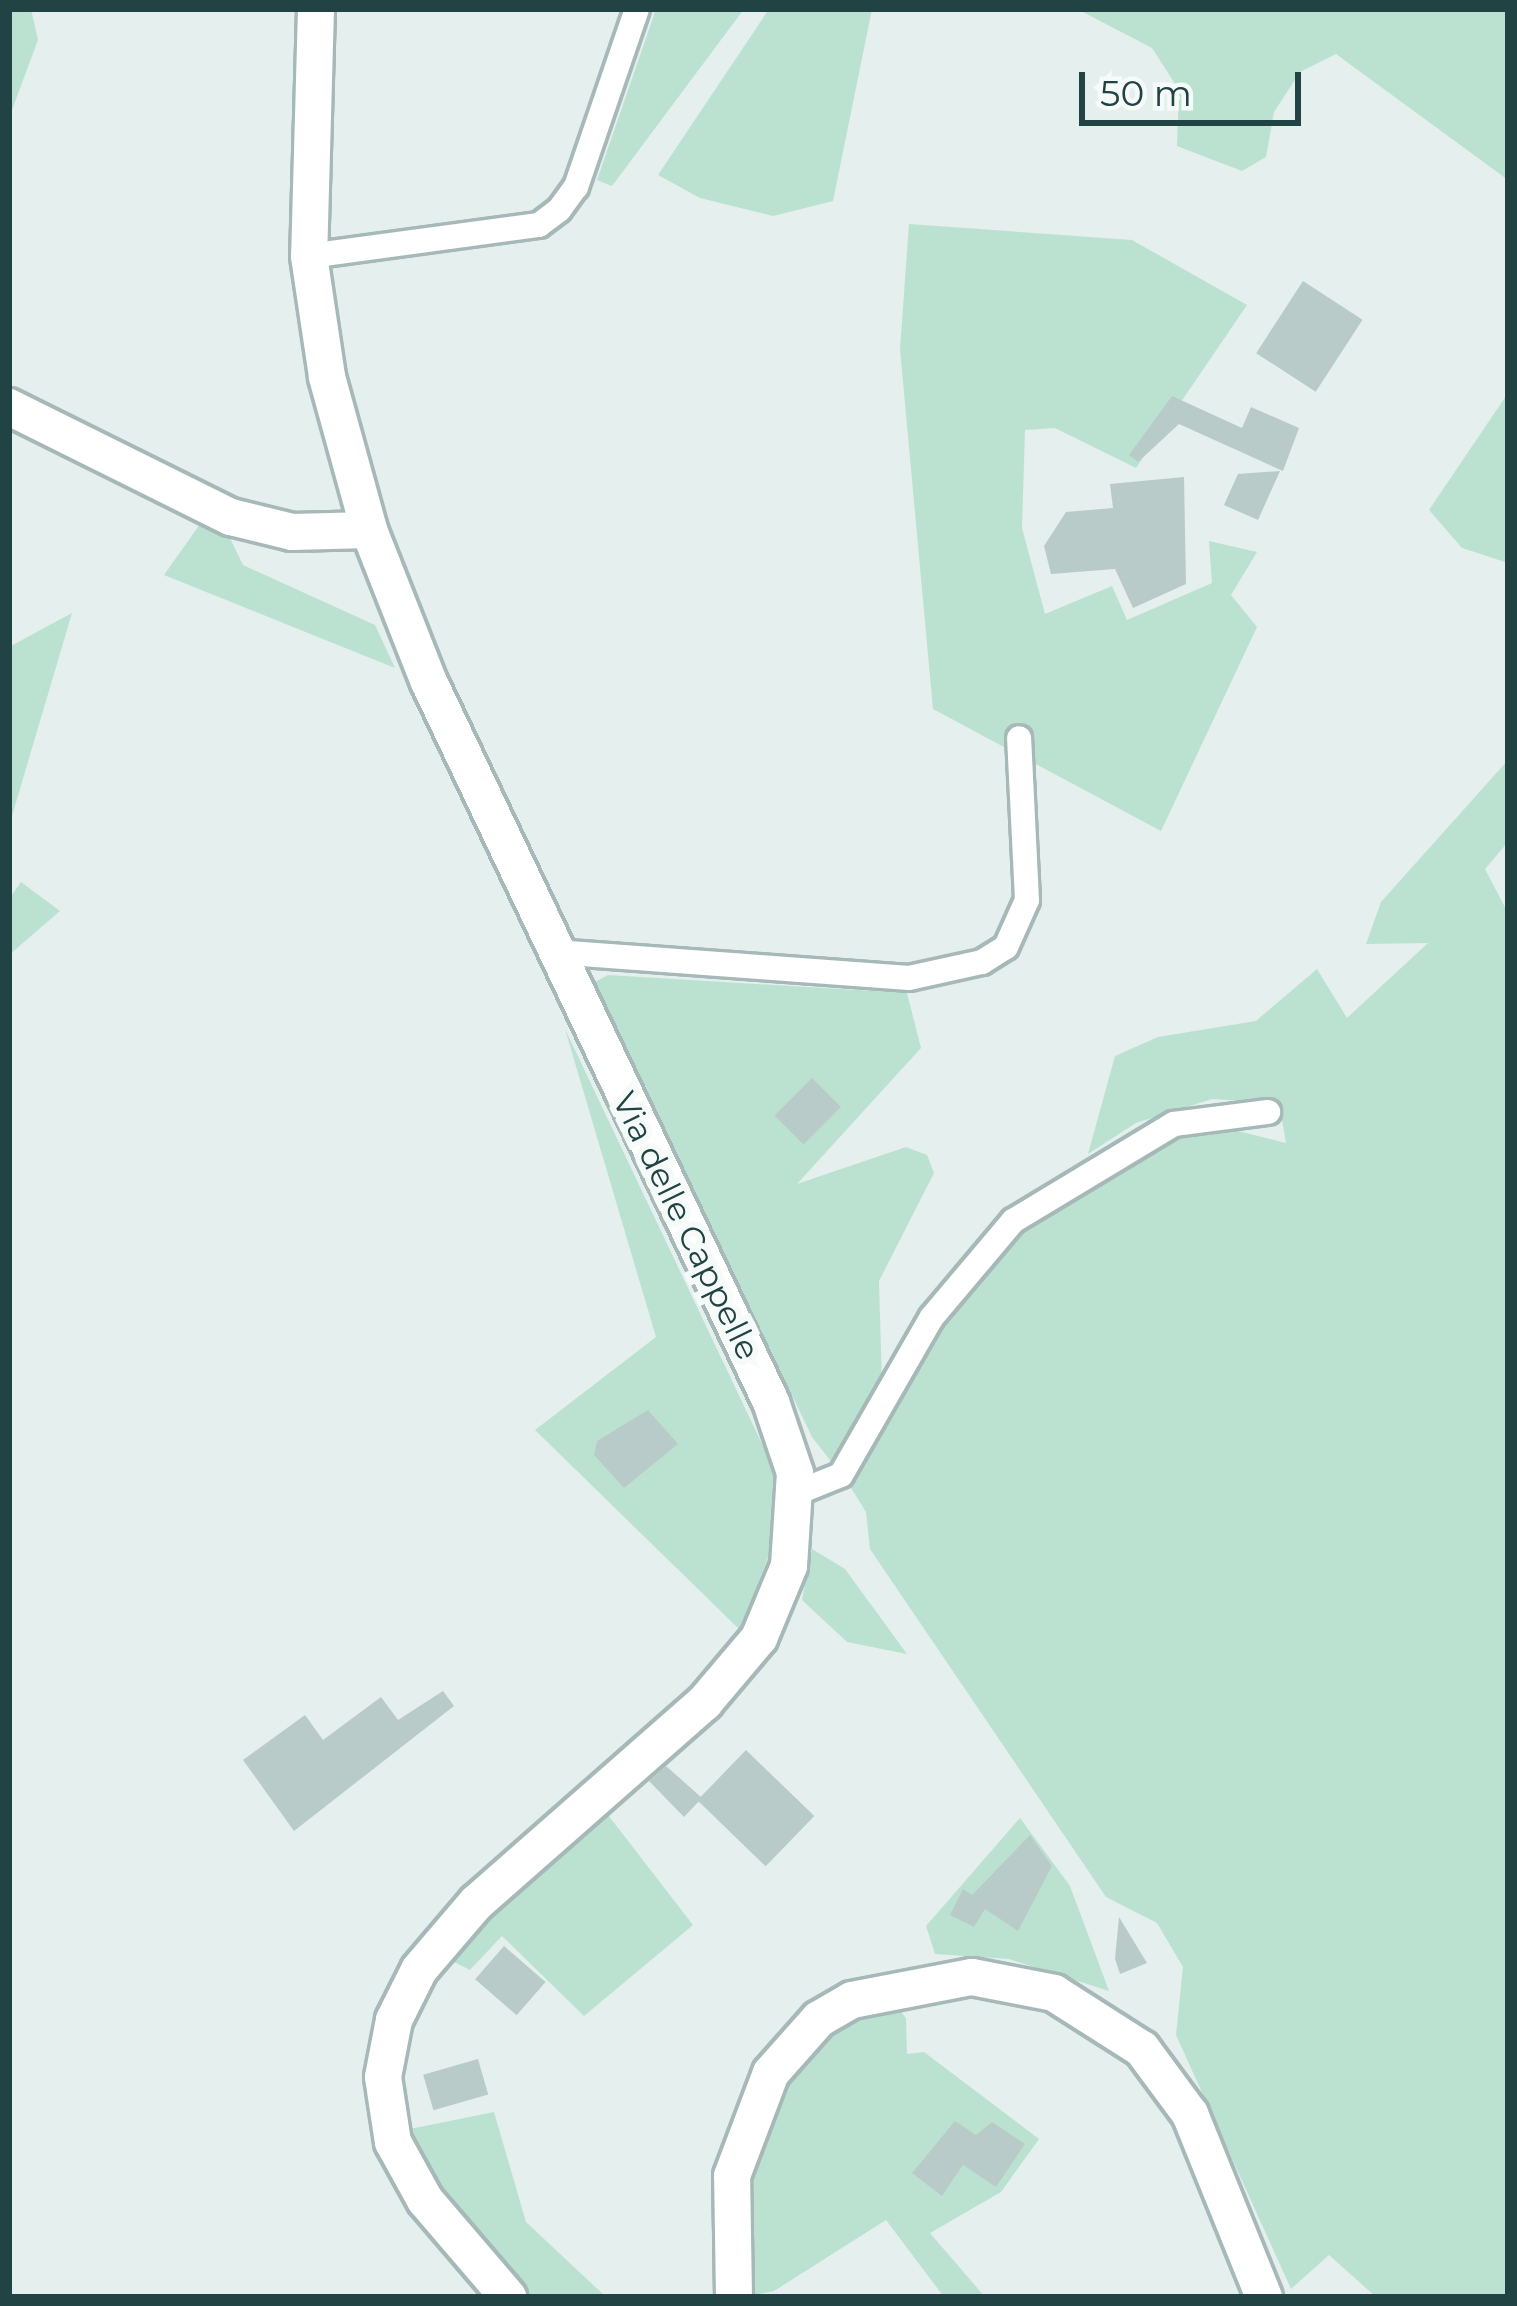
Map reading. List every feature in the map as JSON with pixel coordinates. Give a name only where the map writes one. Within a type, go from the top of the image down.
[{"type":"main road","name":"Via delle Cappelle","points":[[316,9],[309,256],[327,377],[369,530],[555,952],[777,1415],[796,1493],[782,1592],[742,1661],[466,1913],[394,2020],[383,2077],[393,2142],[425,2200],[508,2297]]},
{"type":"main road","points":[[9,406],[230,517],[292,532],[369,530]]},
{"type":"main road","points":[[734,2297],[732,2176],[771,2073],[819,2019],[852,2000],[972,1977],[1054,1994],[1142,2049],[1190,2114],[1264,2297]]},
{"type":"street","points":[[309,256],[538,226],[559,210],[576,187],[638,9]]},
{"type":"street","points":[[555,952],[889,977],[982,962],[1006,947],[1028,900],[1019,738]]},
{"type":"street","points":[[796,1493],[841,1475],[932,1318],[1013,1221],[1174,1124],[1268,1112]]},
{"type":"green space","points":[[9,9],[31,9],[38,40],[9,118]]},
{"type":"green space","points":[[656,9],[744,9],[612,186],[597,180]]},
{"type":"green space","points":[[769,9],[872,9],[833,201],[773,216],[700,198],[658,175]]},
{"type":"green space","points":[[1077,9],[1508,9],[1508,180],[1336,54],[1300,72],[1274,112],[1266,157],[1242,171],[1177,146],[1179,90],[1152,48]]},
{"type":"green space","points":[[909,224],[1132,240],[1247,305],[1136,468],[1055,428],[1025,430],[1022,528],[1045,614],[1112,586],[1127,620],[1212,583],[1209,541],[1257,552],[1231,595],[1257,627],[1161,831],[933,709],[900,349]]},
{"type":"green space","points":[[1508,393],[1508,563],[1462,548],[1429,510]]},
{"type":"green space","points":[[200,524],[228,534],[243,565],[375,625],[395,668],[164,575]]},
{"type":"green space","points":[[72,613],[9,826],[9,647]]},
{"type":"green space","points":[[1508,760],[1508,842],[1485,869],[1508,913],[1508,2297],[1376,2297],[1329,2255],[1291,2289],[1176,2035],[1183,1967],[1157,1923],[1106,1897],[870,1549],[866,1512],[846,1480],[944,1315],[1038,1213],[1154,1143],[1226,1128],[1286,1143],[1279,1103],[1212,1099],[1136,1123],[1088,1154],[1115,1056],[1158,1037],[1256,1021],[1317,969],[1347,1018],[1428,943],[1366,944],[1381,902]]},
{"type":"green space","points":[[21,882],[60,911],[9,955],[9,899]]},
{"type":"green space","points":[[608,975],[907,993],[921,1048],[797,1184],[906,1147],[927,1155],[934,1173],[879,1281],[882,1385],[837,1469],[812,1437],[595,982]]},
{"type":"green space","points":[[565,1029],[774,1469],[776,1537],[740,1630],[535,1430],[656,1337]]},
{"type":"green space","points":[[812,1549],[845,1569],[907,1654],[847,1642],[802,1600]]},
{"type":"green space","points":[[605,1811],[693,1925],[584,2016],[502,1936],[470,1970],[450,1960],[468,1931]]},
{"type":"green space","points":[[1020,1818],[1070,1886],[1109,1991],[1009,1959],[935,1954],[926,1926]]},
{"type":"green space","points":[[896,2005],[906,2018],[907,2054],[924,2052],[1039,2139],[1001,2192],[930,2233],[985,2297],[944,2297],[886,2220],[774,2291],[749,2296],[746,2185],[787,2075],[850,2021]]},
{"type":"green space","points":[[494,2112],[526,2222],[606,2297],[526,2297],[418,2156],[410,2129]]},
{"type":"building","points":[[1303,281],[1363,320],[1316,392],[1256,353]]},
{"type":"building","points":[[1172,396],[1242,428],[1251,407],[1299,428],[1283,471],[1179,424],[1138,462],[1129,455]]},
{"type":"building","points":[[1280,471],[1258,520],[1224,505],[1238,474]]},
{"type":"building","points":[[1184,477],[1186,584],[1133,608],[1115,569],[1051,574],[1044,546],[1066,512],[1113,508],[1110,484]]},
{"type":"building","points":[[812,1078],[841,1107],[804,1144],[775,1115]]},
{"type":"building","points":[[648,1410],[678,1444],[624,1488],[594,1455],[597,1441]]},
{"type":"building","points":[[443,1691],[454,1706],[294,1831],[243,1760],[305,1715],[323,1740],[381,1697],[398,1720]]},
{"type":"building","points":[[746,1750],[814,1816],[766,1866],[697,1800]]},
{"type":"building","points":[[666,1766],[702,1798],[684,1817],[649,1781]]},
{"type":"building","points":[[1030,1835],[1052,1866],[1018,1931],[985,1909],[974,1927],[950,1915],[963,1889],[972,1895]]},
{"type":"building","points":[[1119,1917],[1147,1963],[1120,1974],[1115,1959]]},
{"type":"building","points":[[504,1946],[546,1982],[517,2015],[475,1979]]},
{"type":"building","points":[[478,2059],[488,2095],[433,2110],[423,2075]]},
{"type":"building","points":[[955,2121],[976,2135],[992,2122],[1025,2144],[996,2187],[963,2165],[942,2196],[912,2173]]}]
